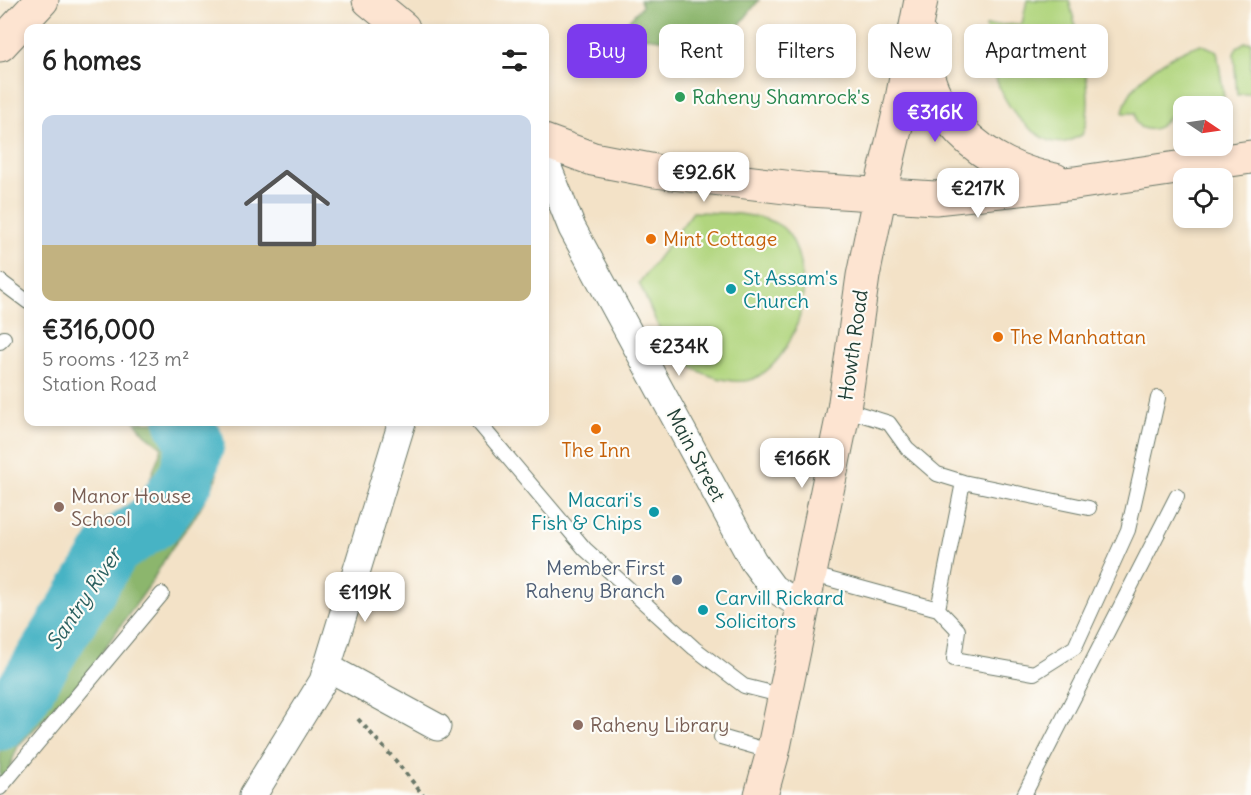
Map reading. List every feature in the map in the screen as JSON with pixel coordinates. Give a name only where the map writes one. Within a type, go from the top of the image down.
[{"type":"main road","points":[[0,45],[42,0]]},
{"type":"main road","points":[[369,0],[398,24]]},
{"type":"main road","points":[[922,0],[922,42],[927,75],[940,105],[952,124],[976,147],[1005,163],[1044,178],[1075,183]]},
{"type":"main road","name":"Howth Road","points":[[761,795],[785,697],[844,409],[863,276],[922,0]]},
{"type":"main road","points":[[549,143],[593,159],[655,171],[810,190],[935,198],[1075,183],[1251,157]]},
{"type":"street","name":"Main Street","points":[[549,170],[573,228],[753,561],[773,588],[803,607]]},
{"type":"street","points":[[253,795],[325,674],[401,426]]},
{"type":"street","points":[[325,674],[437,727]]},
{"type":"lane","points":[[0,281],[24,299]]},
{"type":"lane","points":[[810,574],[938,609],[958,630],[954,659],[1034,673],[1075,647],[1128,530],[1158,398]]},
{"type":"lane","points":[[844,409],[889,423],[907,448],[938,474],[963,482],[1089,508]]},
{"type":"lane","points":[[481,426],[585,549],[694,648],[744,686],[785,697]]},
{"type":"lane","points":[[938,609],[963,482]]},
{"type":"lane","points":[[1024,795],[1177,496]]},
{"type":"lane","points":[[0,788],[162,594]]},
{"type":"lane","points":[[721,737],[773,752]]},
{"type":"path","points":[[325,674],[423,795]]},
{"type":"green space","points":[[640,0],[759,0],[740,24],[659,24],[659,39],[647,37],[647,24],[625,24],[642,6]]},
{"type":"green space","points":[[1027,0],[1069,0],[1075,24],[1022,24]]},
{"type":"green space","points":[[1245,42],[1251,42],[1251,93],[1237,95],[1234,54],[1237,47]]},
{"type":"green space","points":[[1201,44],[1217,51],[1224,96],[1173,96],[1173,112],[1167,120],[1153,129],[1140,127],[1136,122],[1135,113],[1123,113],[1133,89],[1153,69]]},
{"type":"green space","points":[[996,78],[1086,78],[1088,104],[1082,135],[1058,142],[1039,135],[1015,114]]},
{"type":"green space","points":[[693,212],[740,214],[763,218],[782,227],[796,248],[803,287],[802,306],[795,330],[783,353],[775,362],[766,371],[748,381],[717,378],[684,362],[664,337],[639,283]]},
{"type":"green space","points":[[138,426],[214,426],[217,478],[196,515],[102,652],[95,667],[18,746],[0,786],[0,697],[98,560],[136,518],[162,447]]},
{"type":"waterway","name":"Santry River","points":[[0,722],[18,701],[113,548],[155,520],[186,478],[196,444],[185,426]]},
{"type":"place","name":"Raheny Shamrock's","points":[[680,97]]},
{"type":"place","name":"Mint Cottage","points":[[651,239]]},
{"type":"place","name":"St Assam's Church","points":[[731,289]]},
{"type":"place","name":"The Manhattan","points":[[998,337]]},
{"type":"place","name":"The Inn","points":[[596,429]]},
{"type":"place","name":"Manor House School","points":[[59,507]]},
{"type":"place","name":"Macari's Fish & Chips","points":[[654,512]]},
{"type":"place","name":"Member First Raheny Branch","points":[[677,580]]},
{"type":"place","name":"Carvill Rickard Solicitors","points":[[703,610]]},
{"type":"place","name":"Raheny Library","points":[[578,725]]}]
